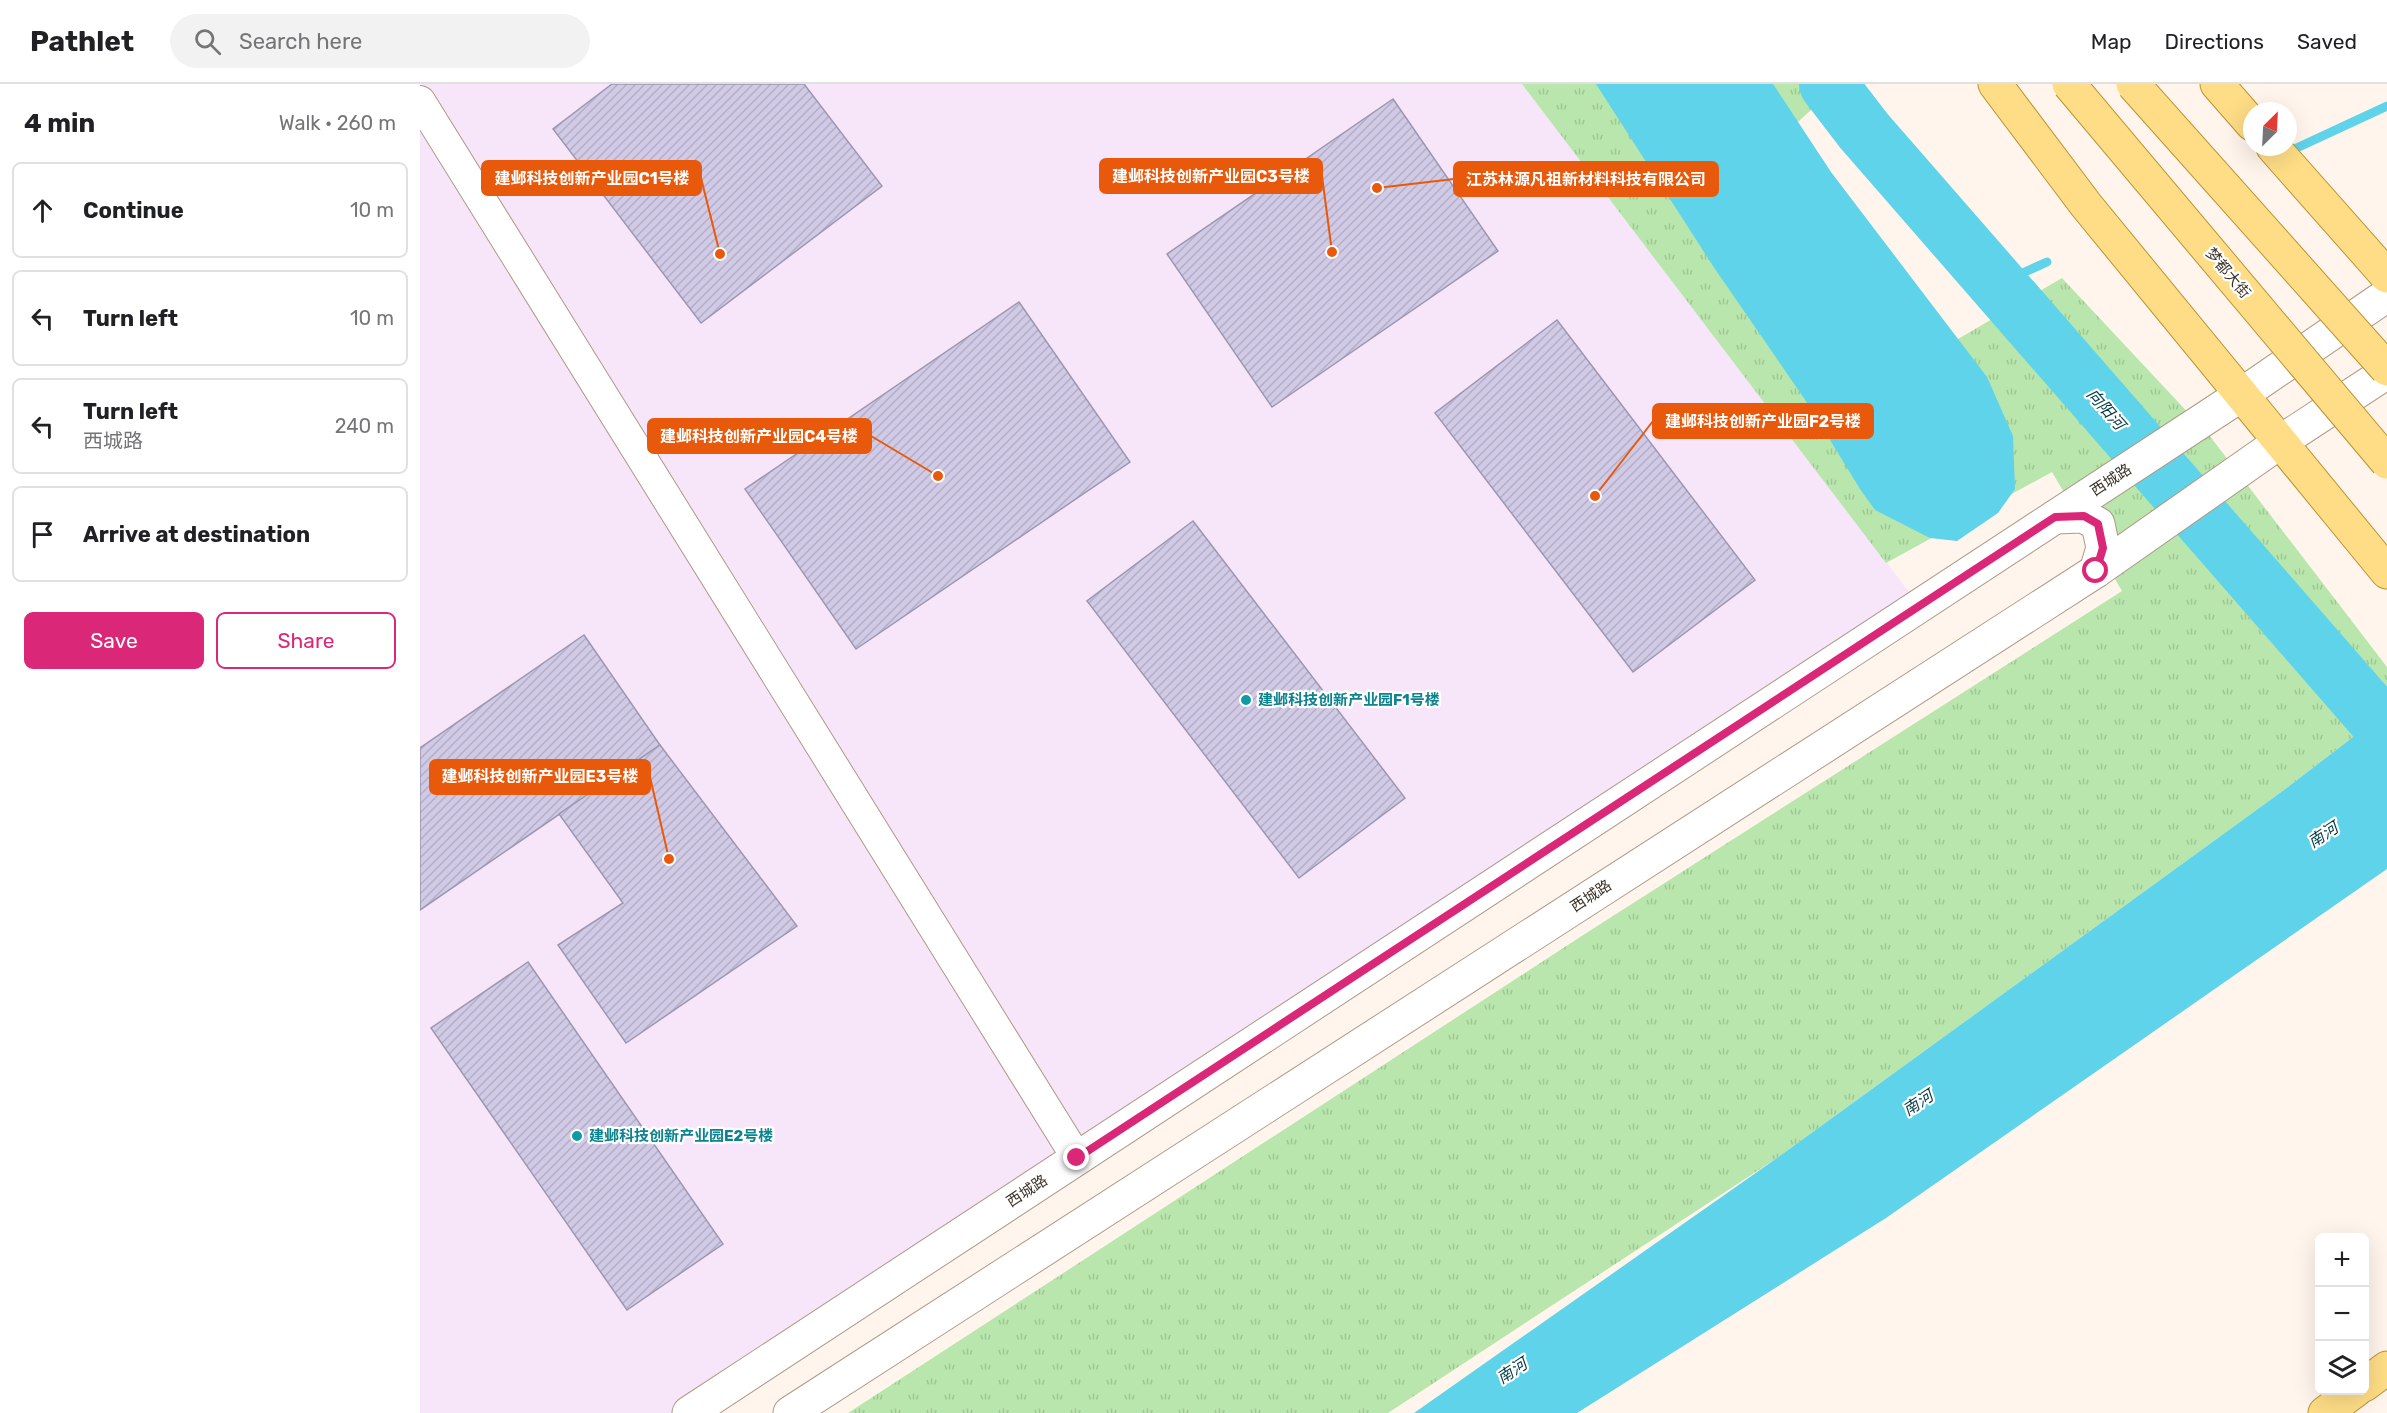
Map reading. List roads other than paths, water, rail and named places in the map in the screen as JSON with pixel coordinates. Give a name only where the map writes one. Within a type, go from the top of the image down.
[{"type":"main road","points":[[1995,84],[2086,206],[2387,572]]},
{"type":"main road","name":"梦都大街","points":[[2069,84],[2387,462]]},
{"type":"main road","points":[[2133,84],[2387,371]]},
{"type":"main road","points":[[2217,84],[2243,114]]},
{"type":"main road","points":[[2280,156],[2387,276]]},
{"type":"main road","points":[[2369,1381],[2387,1368]]},
{"type":"main road","points":[[2325,1413],[2349,1395]]},
{"type":"street","points":[[420,101],[1077,1158]]},
{"type":"street","name":"西城路","points":[[689,1413],[2055,517],[2387,295]]},
{"type":"street","name":"西城路","points":[[790,1413],[2096,571],[2280,442],[2387,371]]},
{"type":"street","points":[[2055,517],[2084,516],[2098,524],[2103,548],[2096,571]]},
{"type":"water","points":[[1596,84],[1773,84],[1831,172],[1987,377],[2013,436],[2015,489],[1998,513],[1957,541],[1930,538],[1875,510],[1808,404],[1715,269]]},
{"type":"water","name":"南河","points":[[2387,711],[2387,869],[1886,1218],[1577,1413],[1414,1413],[1777,1158],[2284,790]]},
{"type":"waterway","name":"向阳河","points":[[1828,84],[1864,131],[2387,731]]},
{"type":"waterway","points":[[2297,148],[2387,106]]},
{"type":"waterway","points":[[1998,284],[2047,262]]},
{"type":"place","name":"江苏林源凡祖新材料科技有限公司","points":[[1377,188]]},
{"type":"place","name":"建邺科技创新产业园C3号楼","points":[[1332,252]]},
{"type":"place","name":"建邺科技创新产业园C1号楼","points":[[720,254]]},
{"type":"place","name":"建邺科技创新产业园C4号楼","points":[[938,476]]},
{"type":"place","name":"建邺科技创新产业园F2号楼","points":[[1595,496]]},
{"type":"place","name":"建邺科技创新产业园F1号楼","points":[[1246,700]]},
{"type":"place","name":"建邺科技创新产业园E3号楼","points":[[669,859]]},
{"type":"place","name":"建邺科技创新产业园E2号楼","points":[[577,1136]]}]
